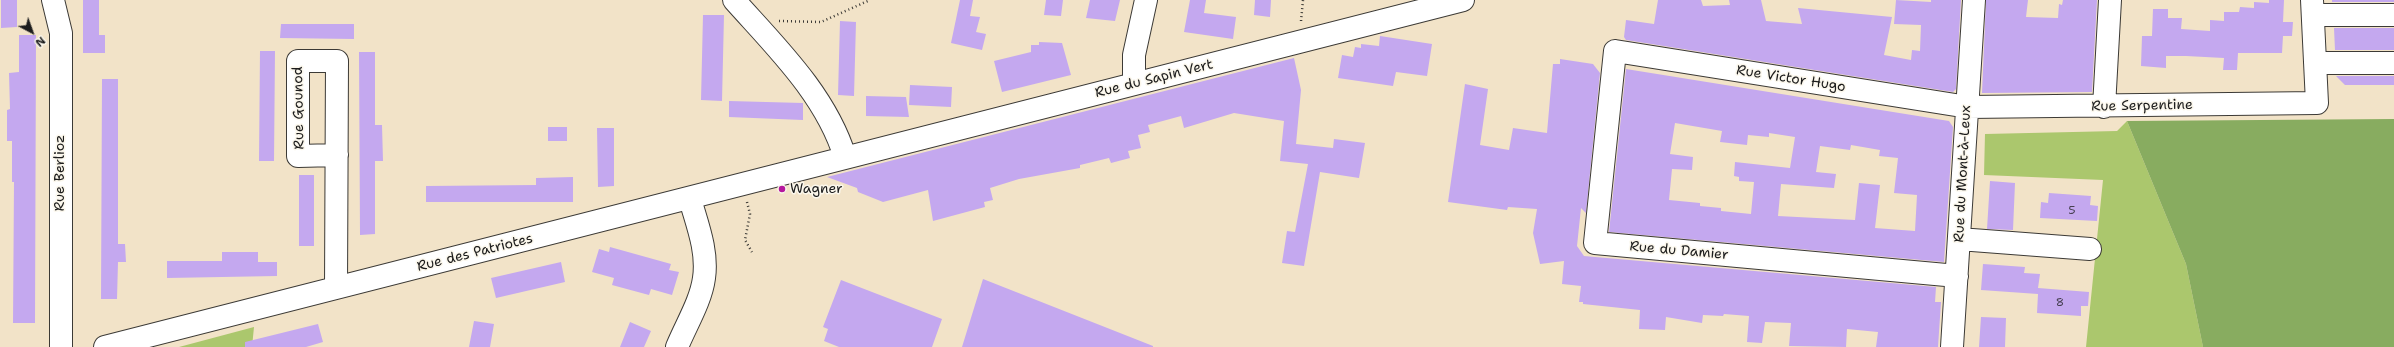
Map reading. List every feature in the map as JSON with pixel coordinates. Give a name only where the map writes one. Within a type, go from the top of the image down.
[{"type":"street","name":"Rue Berlioz","points":[[53,0],[61,33],[61,347]]},
{"type":"street","points":[[734,0],[799,75],[825,111],[840,141],[845,157]]},
{"type":"street","points":[[1134,84],[1134,54],[1146,0]]},
{"type":"street","name":"Rue du Sapin Vert","points":[[845,157],[1463,0]]},
{"type":"street","name":"Rue du Mont-à-Leux","points":[[1952,347],[1974,0]]},
{"type":"street","points":[[2104,106],[2110,0]]},
{"type":"street","points":[[2394,15],[2312,8],[2315,63],[2394,63]]},
{"type":"street","name":"Rue Victor Hugo","points":[[1615,51],[1968,107]]},
{"type":"street","name":"Rue du Damier","points":[[1615,51],[1595,243],[1957,276]]},
{"type":"street","name":"Rue Serpentine","points":[[1968,107],[2317,103],[2315,63]]},
{"type":"street","points":[[336,288],[337,155]]},
{"type":"street","name":"Rue des Patriotes","points":[[105,347],[743,186],[845,157]]},
{"type":"street","points":[[677,347],[700,295],[704,278],[703,248],[690,199]]},
{"type":"street","points":[[1960,239],[2090,249]]},
{"type":"path","points":[[752,20],[821,22],[870,0]]},
{"type":"path","points":[[743,186],[750,214],[745,240],[752,252]]},
{"type":"green space","points":[[2394,119],[2394,347],[2203,347],[2186,264],[2127,121]]},
{"type":"green space","points":[[2127,121],[2186,264],[2203,347],[2086,347],[2103,180],[1984,175],[1985,134],[2117,131]]},
{"type":"green space","points":[[254,327],[252,347],[179,347]]},
{"type":"building","points":[[1,0],[17,0],[17,27],[1,28]]},
{"type":"building","points":[[83,0],[99,0],[99,35],[105,35],[105,53],[83,53]]},
{"type":"building","points":[[960,0],[973,0],[970,16],[980,17],[976,32],[986,34],[982,50],[951,43]]},
{"type":"building","points":[[1046,0],[1063,0],[1061,16],[1044,15]]},
{"type":"building","points":[[1090,0],[1120,0],[1115,21],[1086,18]]},
{"type":"building","points":[[1190,0],[1206,0],[1204,13],[1236,17],[1233,39],[1184,32]]},
{"type":"building","points":[[1255,0],[1271,0],[1270,17],[1254,15]]},
{"type":"building","points":[[1658,0],[1701,0],[1703,6],[1730,5],[1729,0],[1761,0],[1766,21],[1802,24],[1798,8],[1892,17],[1884,55],[1911,60],[1912,50],[1920,51],[1921,25],[1894,24],[1896,0],[1931,2],[1931,0],[1961,0],[1956,89],[1953,92],[1626,40],[1624,37],[1626,20],[1654,24]]},
{"type":"building","points":[[1986,0],[2028,0],[2026,17],[2058,18],[2059,4],[2062,5],[2063,0],[2097,0],[2092,92],[1982,93]]},
{"type":"building","points":[[2269,0],[2284,0],[2283,22],[2293,22],[2292,36],[2283,36],[2282,53],[2238,53],[2237,70],[2223,70],[2224,58],[2186,56],[2166,56],[2166,68],[2141,66],[2142,36],[2152,36],[2153,9],[2168,9],[2168,18],[2182,18],[2181,29],[2210,31],[2210,20],[2224,21],[2224,12],[2239,12],[2240,7],[2254,8],[2254,2],[2269,3]]},
{"type":"building","points":[[2332,0],[2394,0],[2394,2],[2332,2]]},
{"type":"building","points":[[703,15],[724,15],[722,101],[701,100]]},
{"type":"building","points":[[840,21],[856,22],[854,96],[838,95]]},
{"type":"building","points":[[281,24],[354,24],[354,39],[280,38]]},
{"type":"building","points":[[2334,28],[2394,28],[2394,50],[2335,50]]},
{"type":"building","points":[[19,35],[36,35],[35,323],[13,323],[14,182],[12,182],[12,141],[7,141],[7,110],[10,109],[9,73],[19,72]]},
{"type":"building","points":[[1380,36],[1432,44],[1427,76],[1396,72],[1393,86],[1338,78],[1342,55],[1353,57],[1355,47],[1361,48],[1361,44],[1379,46]]},
{"type":"building","points":[[1039,42],[1062,43],[1071,75],[1002,92],[994,61],[1031,52],[1031,45],[1039,45]]},
{"type":"building","points":[[260,51],[275,51],[274,161],[259,161]]},
{"type":"building","points":[[359,52],[375,52],[375,125],[382,125],[383,161],[375,161],[375,234],[360,235]]},
{"type":"building","points":[[1294,58],[1301,90],[1296,144],[1333,148],[1334,139],[1365,143],[1359,178],[1320,172],[1304,266],[1282,263],[1287,231],[1295,232],[1308,164],[1280,161],[1284,121],[1234,113],[1184,128],[1181,116],[1148,125],[1150,132],[1138,135],[1141,148],[1128,151],[1130,158],[1111,163],[1109,158],[1080,165],[1080,168],[1019,179],[990,188],[993,200],[984,202],[985,207],[933,221],[928,190],[883,202],[858,192],[857,188],[827,177]]},
{"type":"building","points":[[1560,59],[1593,64],[1600,73],[1586,213],[1581,208],[1577,246],[1584,256],[1936,287],[1935,302],[1941,302],[1938,347],[1876,347],[1878,332],[1847,329],[1846,347],[1789,346],[1791,323],[1765,322],[1762,343],[1747,342],[1749,316],[1724,314],[1723,316],[1703,315],[1702,323],[1666,317],[1665,330],[1639,329],[1640,310],[1583,304],[1583,302],[1579,302],[1581,286],[1562,284],[1564,261],[1540,264],[1533,233],[1537,209],[1508,207],[1507,210],[1448,202],[1465,84],[1488,89],[1480,145],[1509,150],[1513,128],[1547,133],[1553,64],[1560,64]]},
{"type":"building","points":[[1626,69],[1949,121],[1953,127],[1944,262],[1609,232]],"holes":[[[1675,123],[1722,131],[1720,142],[1747,145],[1748,135],[1769,137],[1769,133],[1795,137],[1790,168],[1735,162],[1734,176],[1739,177],[1739,181],[1754,182],[1751,214],[1721,211],[1721,208],[1700,206],[1700,203],[1669,200],[1672,169],[1692,170],[1693,157],[1670,154]],[[1851,145],[1880,150],[1879,156],[1898,158],[1894,193],[1917,195],[1915,231],[1875,228],[1880,185],[1859,183],[1855,220],[1778,216],[1781,184],[1834,188],[1836,174],[1816,172],[1820,146],[1850,150]]]},
{"type":"building","points":[[2336,76],[2394,76],[2394,85],[2345,85]]},
{"type":"building","points":[[102,79],[118,79],[118,244],[125,244],[126,262],[118,262],[117,299],[101,299]]},
{"type":"building","points":[[910,85],[952,87],[951,107],[909,105]]},
{"type":"building","points":[[866,96],[906,97],[909,117],[866,116]]},
{"type":"building","points":[[729,101],[803,103],[803,120],[729,117]]},
{"type":"building","points":[[548,127],[567,127],[567,141],[548,141]]},
{"type":"building","points":[[597,128],[614,128],[614,186],[598,187]]},
{"type":"building","points":[[299,175],[314,175],[314,246],[299,246]]},
{"type":"building","points":[[573,177],[573,202],[426,202],[426,186],[536,185],[536,178]]},
{"type":"building","points":[[1990,181],[2015,183],[2013,230],[1987,229]]},
{"type":"building","points":[[2049,193],[2091,196],[2090,205],[2098,206],[2097,221],[2040,218],[2041,202],[2048,203]]},
{"type":"building","points":[[610,247],[671,264],[669,270],[679,272],[672,295],[651,289],[649,295],[612,285],[614,278],[592,272],[599,249],[609,252]]},
{"type":"building","points":[[222,252],[258,252],[258,262],[277,262],[277,276],[167,278],[167,261],[222,261]]},
{"type":"building","points":[[561,262],[565,282],[496,298],[491,278]]},
{"type":"building","points":[[1983,264],[2025,267],[2024,273],[2040,274],[2038,288],[2089,292],[2088,306],[2081,306],[2081,316],[2037,313],[2038,294],[1981,290]]},
{"type":"building","points":[[983,279],[1153,346],[1153,347],[962,347]]},
{"type":"building","points":[[841,280],[942,319],[932,347],[839,347],[824,341],[828,329],[823,327]]},
{"type":"building","points":[[1981,317],[2006,318],[2005,347],[1979,347]]},
{"type":"building","points":[[474,321],[494,324],[490,347],[469,347]]},
{"type":"building","points":[[630,322],[651,331],[644,347],[620,347]]},
{"type":"building","points":[[318,324],[323,342],[306,347],[245,347],[245,342]]},
{"type":"place","name":"Wagner","points":[[782,189]]}]
